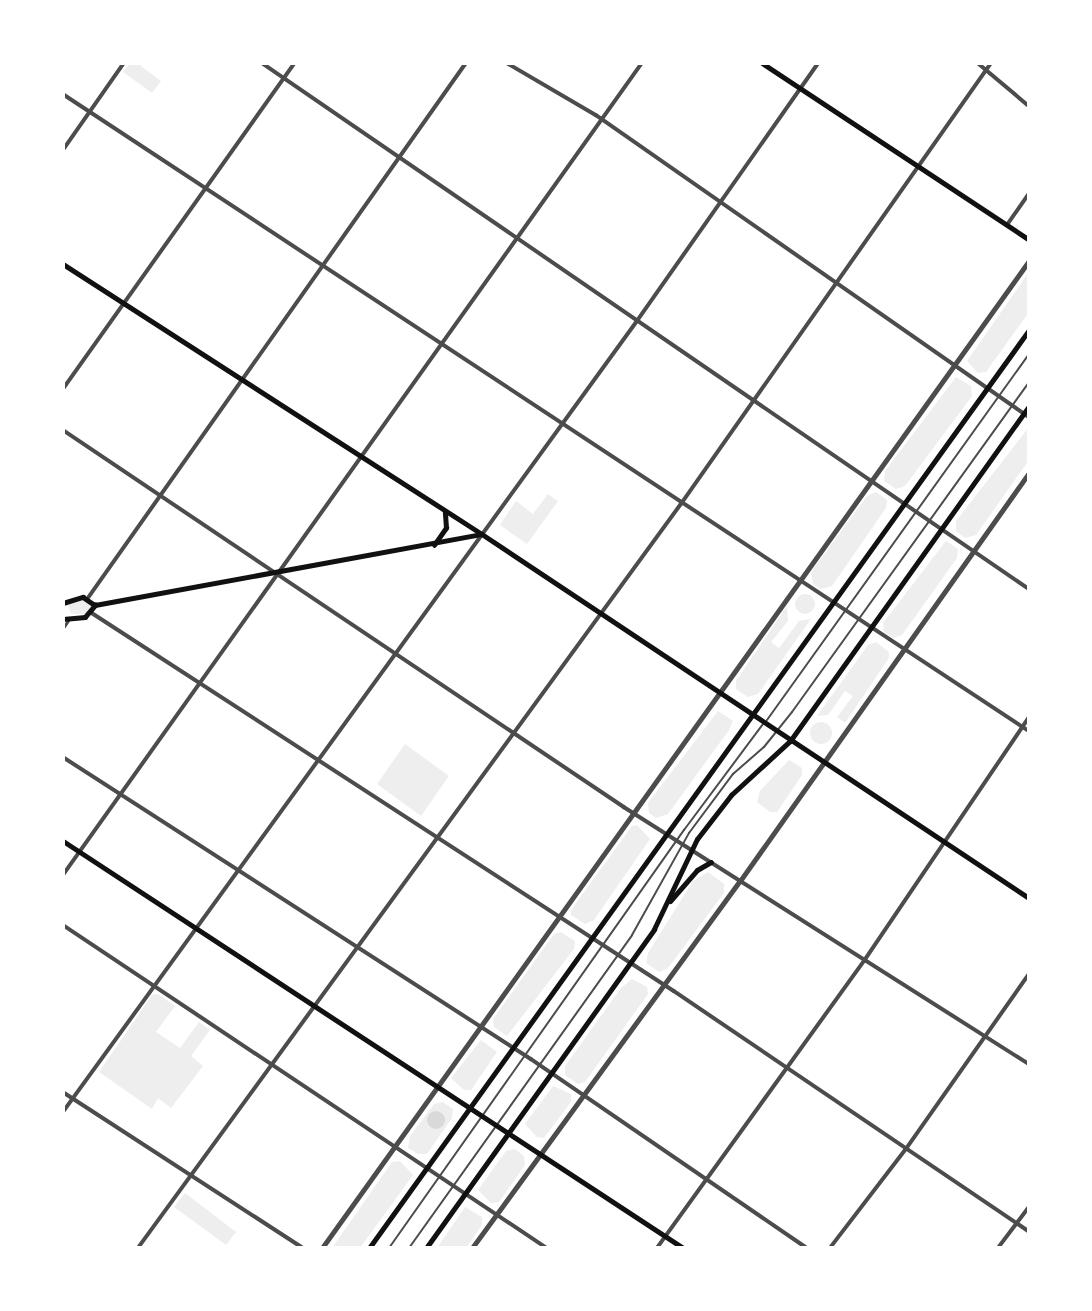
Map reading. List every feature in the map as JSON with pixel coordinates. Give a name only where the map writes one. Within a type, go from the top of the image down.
[{"type":"main road","points":[[762,63],[1029,240]]},
{"type":"main road","points":[[63,264],[482,534],[751,716],[1029,898]]},
{"type":"main road","points":[[369,1248],[1029,330]]},
{"type":"main road","points":[[426,1248],[629,965],[666,906],[691,849],[731,795],[790,741],[869,628],[1026,415],[1029,406]]},
{"type":"main road","points":[[433,545],[446,528],[445,512]]},
{"type":"main road","points":[[94,605],[482,534]]},
{"type":"main road","points":[[64,603],[88,597],[94,605]]},
{"type":"main road","points":[[63,613],[66,619],[92,613],[94,605]]},
{"type":"main road","points":[[63,841],[683,1248]]},
{"type":"main road","points":[[666,906],[697,870],[711,862]]},
{"type":"street","points":[[63,150],[124,63]]},
{"type":"street","points":[[262,63],[516,239],[753,397],[1029,589]]},
{"type":"street","points":[[63,389],[295,63]]},
{"type":"street","points":[[88,597],[239,378],[466,63]]},
{"type":"street","points":[[507,63],[601,120],[1026,415]]},
{"type":"street","points":[[63,875],[642,63]]},
{"type":"street","points":[[63,1112],[236,870],[637,321],[818,63]]},
{"type":"street","points":[[978,63],[1029,106]]},
{"type":"street","points":[[138,1248],[512,730],[681,504],[916,165],[991,63]]},
{"type":"street","points":[[63,94],[89,114],[206,187],[902,651],[1029,731]]},
{"type":"street","points":[[1006,225],[1029,194]]},
{"type":"street","points":[[322,1248],[870,479],[1029,261]]},
{"type":"street","points":[[63,430],[633,812],[1029,1064]]},
{"type":"street","points":[[472,1248],[740,881],[1029,473]]},
{"type":"street","points":[[92,613],[318,758],[435,839],[662,985],[1029,1231]]},
{"type":"street","points":[[63,628],[66,619]]},
{"type":"street","points":[[657,1248],[864,961],[1029,717]]},
{"type":"street","points":[[63,757],[539,1064],[705,1181],[807,1248]]},
{"type":"street","points":[[63,925],[438,1178],[547,1248]]},
{"type":"street","points":[[830,1248],[987,1038],[1029,974]]},
{"type":"street","points":[[63,1092],[303,1248]]},
{"type":"street","points":[[998,1248],[1029,1207]]},
{"type":"lane","points":[[389,1248],[676,840],[764,724],[1029,354]]},
{"type":"lane","points":[[409,1248],[649,911],[682,844],[733,774],[776,732],[1029,382]]},
{"type":"shaded area","points":[[130,63],[143,63],[141,66],[161,81],[152,93],[123,72]]},
{"type":"shaded area","points":[[1029,272],[1029,312],[986,372],[978,373],[967,361]]},
{"type":"shaded area","points":[[956,377],[971,386],[972,396],[905,486],[896,489],[884,481],[885,471]]},
{"type":"shaded area","points":[[1029,427],[1029,460],[976,535],[965,538],[956,531],[956,521]]},
{"type":"shaded area","points":[[876,492],[887,500],[886,508],[832,586],[821,589],[813,584],[811,572],[867,496]]},
{"type":"shaded area","points":[[548,494],[558,501],[527,544],[500,525],[516,501],[533,514]]},
{"type":"shaded area","points":[[946,541],[958,549],[957,558],[902,635],[893,638],[884,632],[883,623]]},
{"type":"shaded area","points":[[801,594],[809,594],[815,604],[809,614],[801,614],[795,608],[795,600]]},
{"type":"shaded area","points":[[82,598],[92,606],[86,614],[71,614],[68,605]]},
{"type":"shaded area","points":[[787,606],[788,621],[771,642],[779,648],[799,621],[811,619],[758,694],[748,697],[736,689],[736,681]]},
{"type":"shaded area","points":[[876,642],[889,652],[889,658],[845,723],[837,717],[853,696],[845,691],[828,715],[817,716],[868,645]]},
{"type":"shaded area","points":[[718,711],[733,721],[729,730],[668,814],[656,818],[649,813],[648,803]]},
{"type":"shaded area","points":[[821,722],[829,725],[832,733],[829,741],[821,744],[813,741],[810,733],[813,725]]},
{"type":"shaded area","points":[[405,744],[449,776],[421,816],[377,784]]},
{"type":"shaded area","points":[[789,760],[802,768],[802,775],[777,812],[770,812],[757,802],[760,791]]},
{"type":"shaded area","points":[[637,825],[650,839],[594,920],[585,924],[571,915],[571,910],[632,826]]},
{"type":"shaded area","points":[[708,872],[724,884],[724,893],[668,968],[659,972],[646,963],[648,953],[693,881]]},
{"type":"shaded area","points":[[561,932],[575,941],[574,949],[507,1036],[494,1027],[493,1019],[554,934]]},
{"type":"shaded area","points":[[632,979],[647,987],[648,994],[585,1082],[578,1084],[565,1075],[565,1066],[621,988]]},
{"type":"shaded area","points":[[158,994],[175,1006],[156,1032],[180,1048],[199,1022],[210,1030],[191,1056],[203,1066],[171,1108],[158,1098],[152,1109],[99,1072],[152,995]]},
{"type":"shaded area","points":[[481,1040],[497,1052],[471,1090],[464,1090],[451,1078]]},
{"type":"shaded area","points":[[553,1086],[571,1094],[571,1102],[544,1138],[537,1137],[525,1124]]},
{"type":"shaded area","points":[[443,1102],[453,1109],[452,1118],[427,1154],[418,1154],[408,1148],[410,1136],[434,1104]]},
{"type":"shaded area","points":[[436,1111],[442,1114],[445,1120],[442,1126],[436,1129],[430,1126],[427,1120],[430,1114]]},
{"type":"shaded area","points":[[515,1149],[524,1156],[525,1165],[499,1202],[491,1203],[478,1190],[506,1151]]},
{"type":"shaded area","points":[[400,1161],[413,1175],[360,1248],[332,1248],[392,1162]]},
{"type":"shaded area","points":[[185,1193],[236,1232],[226,1245],[174,1207]]},
{"type":"shaded area","points":[[465,1207],[482,1217],[482,1225],[466,1248],[437,1248]]}]
